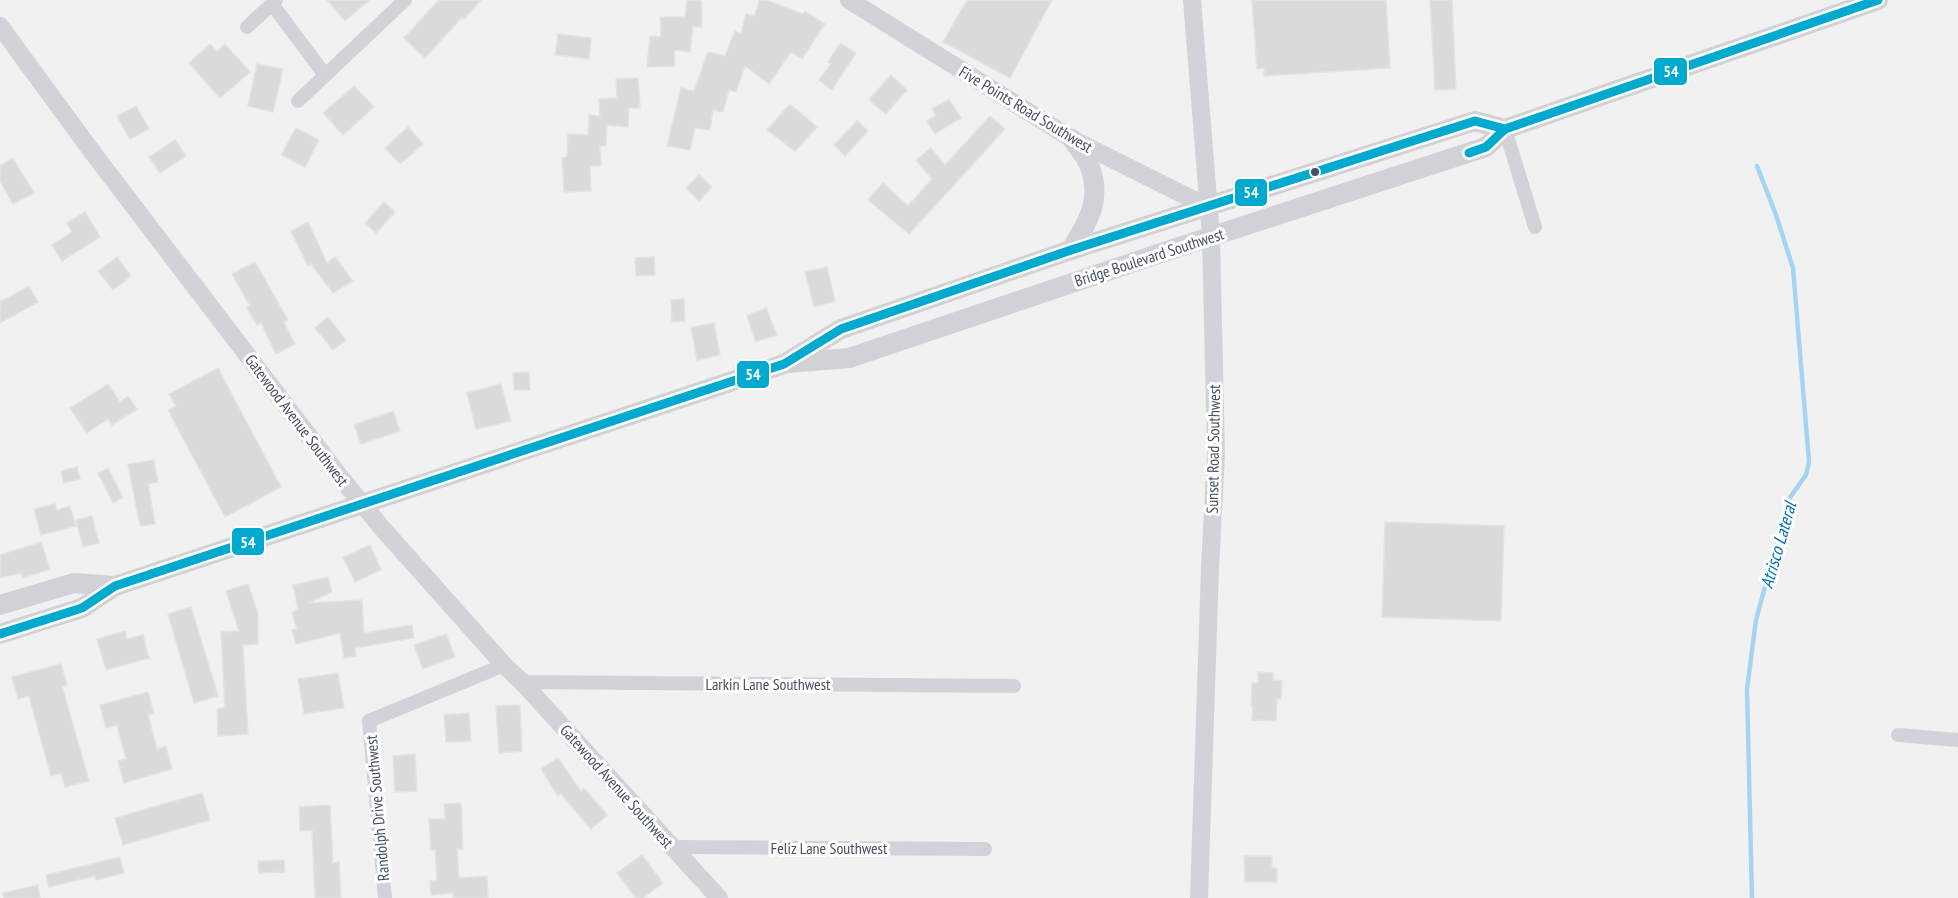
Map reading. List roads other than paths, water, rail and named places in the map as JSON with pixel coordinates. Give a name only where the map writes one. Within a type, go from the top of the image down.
[{"type":"main road","name":"Bridge Boulevard Southwest","points":[[0,634],[82,608],[115,586],[784,364],[849,358],[1210,236],[1486,147],[1504,129],[1878,0]]},
{"type":"main road","name":"Bridge Boulevard Southwest","points":[[784,364],[841,329],[1071,250],[1475,121],[1504,129]]},
{"type":"main road","points":[[1071,250],[1090,219],[1096,195],[1090,165],[1072,139]]},
{"type":"main road","name":"Bridge Boulevard Southwest","points":[[0,605],[74,583],[115,586]]},
{"type":"street","points":[[298,101],[405,0]]},
{"type":"street","name":"Five Points Road Southwest","points":[[849,0],[1072,139],[1208,207]]},
{"type":"street","name":"Sunset Road Southwest","points":[[1192,0],[1210,236],[1216,454],[1199,898]]},
{"type":"street","points":[[247,27],[274,2],[325,75]]},
{"type":"street","name":"Gatewood Avenue Southwest","points":[[0,26],[99,161],[361,503],[504,665],[718,898]]},
{"type":"street","points":[[1504,129],[1535,227]]},
{"type":"street","name":"Randolph Drive Southwest","points":[[385,898],[369,721],[504,665]]},
{"type":"street","name":"Larkin Lane Southwest","points":[[522,682],[1014,686]]},
{"type":"street","points":[[1898,735],[1958,740]]},
{"type":"street","name":"Feliz Lane Southwest","points":[[673,847],[986,849]]},
{"type":"waterway","name":"Atrisco Lateral","points":[[1752,898],[1747,689],[1756,620],[1789,499],[1806,475],[1809,462],[1793,268],[1757,166]]}]
